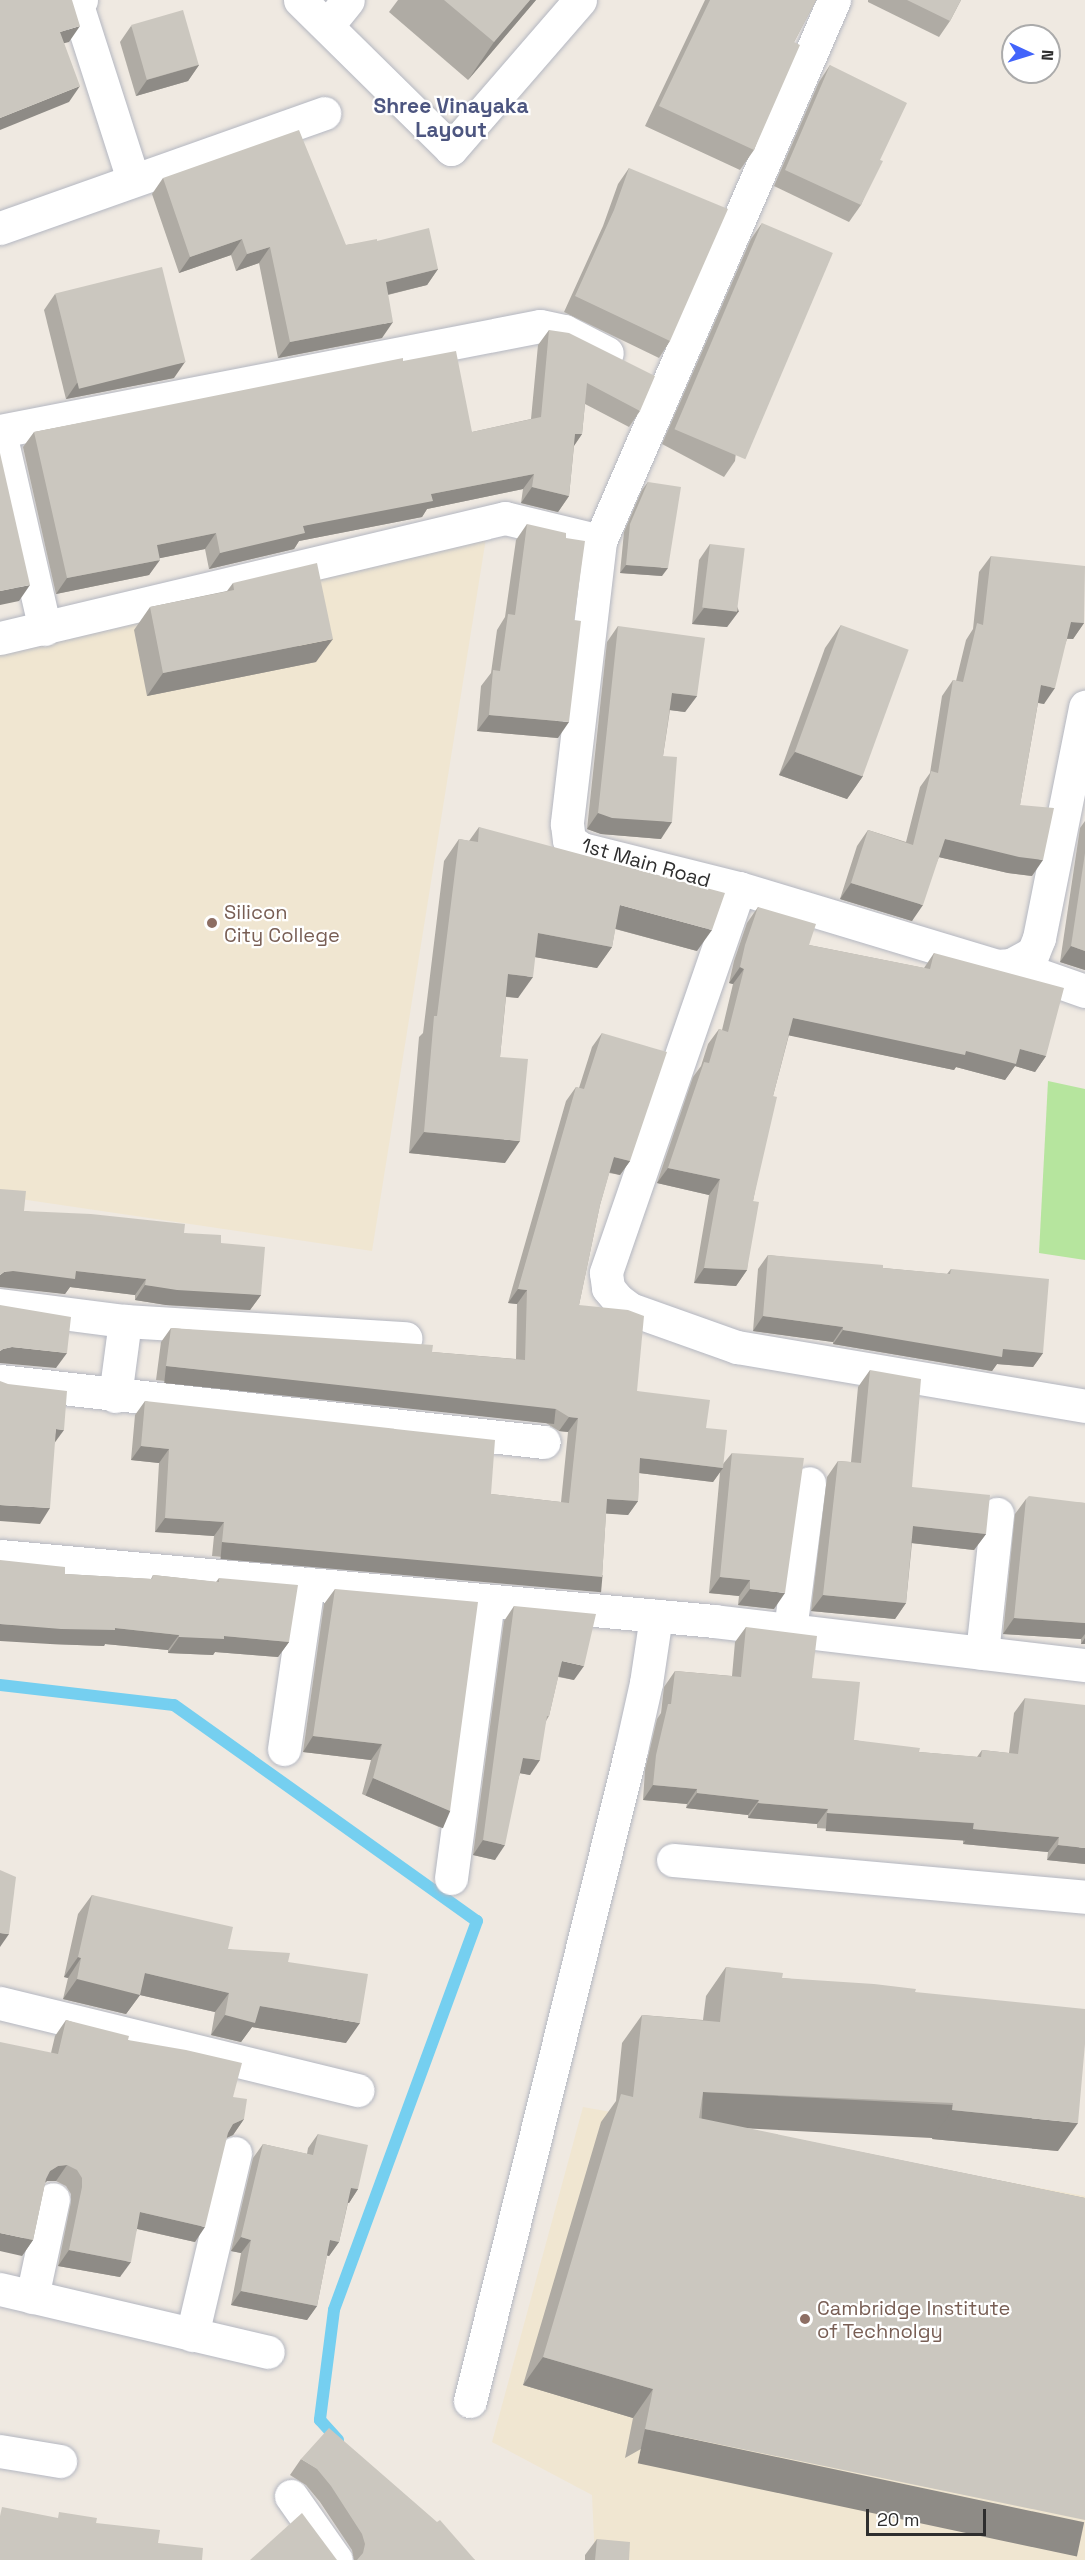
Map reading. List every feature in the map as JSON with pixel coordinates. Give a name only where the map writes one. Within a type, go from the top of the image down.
[{"type":"street","points":[[81,0],[76,2],[133,180]]},
{"type":"street","points":[[300,0],[451,149],[580,0]]},
{"type":"street","points":[[327,26],[348,0]]},
{"type":"street","points":[[0,638],[505,518],[600,541],[649,374],[834,0]]},
{"type":"street","points":[[0,228],[324,113]]},
{"type":"street","points":[[45,629],[0,432],[540,326],[564,332],[649,374]]},
{"type":"street","name":"1st Main Road","points":[[600,541],[567,824],[569,840],[590,852],[739,888],[997,966],[1011,965],[1085,991]]},
{"type":"street","points":[[1011,965],[1033,953],[1039,938],[1085,707]]},
{"type":"street","points":[[739,888],[606,1273],[608,1288],[618,1300],[630,1308],[737,1347],[1085,1406]]},
{"type":"street","points":[[0,1305],[125,1321],[405,1338]]},
{"type":"street","points":[[115,1396],[125,1321]]},
{"type":"street","points":[[0,1382],[544,1442]]},
{"type":"street","points":[[790,1630],[809,1483]]},
{"type":"street","points":[[982,1653],[997,1514]]},
{"type":"street","points":[[0,1556],[656,1616],[1085,1665]]},
{"type":"street","points":[[284,1749],[308,1584]]},
{"type":"street","points":[[452,1878],[488,1601]]},
{"type":"street","points":[[470,2401],[631,1750],[646,1683],[656,1616]]},
{"type":"street","points":[[673,1860],[1085,1897]]},
{"type":"street","points":[[0,2003],[358,2090]]},
{"type":"street","points":[[192,2336],[235,2153]]},
{"type":"street","points":[[32,2297],[53,2199]]},
{"type":"street","points":[[0,2289],[192,2336],[268,2352]]},
{"type":"street","points":[[0,2451],[60,2461]]},
{"type":"street","points":[[291,2496],[336,2560]]},
{"type":"shaded area","name":"Silicon City College","points":[[486,538],[372,1251],[0,1196],[0,649]]},
{"type":"shaded area","name":"Cambridge Institute of Technolgy","points":[[583,2107],[1085,2196],[1085,2560],[595,2560],[592,2495],[492,2442]]},
{"type":"green space","points":[[1048,1081],[1085,1089],[1085,1260],[1039,1253]]},
{"type":"building","points":[[0,0],[72,0],[80,26],[60,32],[80,86],[0,118]]},
{"type":"building","points":[[444,0],[530,0],[494,42]]},
{"type":"building","points":[[710,0],[816,0],[794,42],[800,45],[754,150],[659,106]]},
{"type":"building","points":[[907,0],[961,0],[950,21]]},
{"type":"building","points":[[183,10],[199,65],[147,80],[131,25]]},
{"type":"building","points":[[830,65],[907,103],[880,160],[883,161],[861,205],[785,170]]},
{"type":"building","points":[[299,130],[346,245],[377,239],[377,241],[429,228],[438,269],[386,282],[393,322],[290,342],[270,247],[247,254],[242,239],[190,257],[163,178]]},
{"type":"building","points":[[629,168],[728,209],[670,341],[575,296],[614,210]]},
{"type":"building","points":[[762,223],[833,253],[745,459],[674,429]]},
{"type":"building","points":[[162,267],[186,362],[79,389],[55,294]]},
{"type":"building","points":[[549,330],[569,333],[655,376],[640,411],[587,383],[582,434],[575,434],[569,496],[532,487],[534,474],[431,494],[433,501],[303,526],[305,533],[220,553],[216,533],[157,545],[160,560],[67,578],[34,432],[403,358],[403,361],[456,351],[472,432],[541,417]]},
{"type":"building","points":[[0,453],[30,585],[0,591]]},
{"type":"building","points":[[648,482],[681,487],[668,568],[626,565],[630,524]]},
{"type":"building","points":[[527,524],[566,533],[566,538],[585,541],[574,620],[581,621],[569,722],[489,715],[493,670],[500,671],[508,614],[515,615]]},
{"type":"building","points":[[710,544],[745,548],[737,612],[702,608]]},
{"type":"building","points":[[991,556],[1085,566],[1084,623],[1071,622],[1055,688],[1041,685],[1020,805],[1054,808],[1043,860],[1019,857],[945,839],[923,905],[851,883],[868,830],[913,845],[931,771],[938,773],[953,680],[963,682],[977,623],[983,625]]},
{"type":"building","points":[[317,563],[333,639],[163,673],[150,607],[234,590],[233,583]]},
{"type":"building","points":[[841,625],[909,650],[862,776],[795,752]]},
{"type":"building","points":[[618,626],[705,638],[697,696],[672,693],[663,756],[677,757],[672,822],[612,818],[598,813]]},
{"type":"building","points":[[479,827],[725,893],[712,930],[620,905],[612,947],[538,933],[533,977],[508,974],[500,1057],[528,1059],[520,1141],[424,1132],[434,1016],[437,1016],[459,839],[478,842]]},
{"type":"building","points":[[1085,853],[1085,951],[1071,946]]},
{"type":"building","points":[[758,907],[816,924],[809,945],[930,969],[934,953],[1064,988],[1046,1056],[1020,1049],[1016,1064],[966,1051],[965,1055],[793,1018],[773,1096],[777,1097],[753,1201],[759,1202],[747,1270],[704,1268],[720,1179],[668,1168],[704,1062],[709,1063],[719,1029],[728,1032],[744,969],[740,967],[745,945]]},
{"type":"building","points":[[602,1033],[667,1052],[630,1161],[614,1157],[600,1205],[579,1305],[628,1310],[644,1316],[637,1391],[710,1400],[706,1428],[727,1430],[723,1468],[640,1458],[638,1501],[607,1499],[602,1577],[222,1542],[224,1522],[165,1518],[169,1449],[141,1446],[145,1401],[495,1440],[491,1494],[569,1503],[578,1418],[569,1417],[556,1409],[166,1366],[171,1328],[433,1345],[432,1352],[525,1360],[527,1290],[518,1289],[576,1087],[584,1089]]},
{"type":"building","points":[[0,1189],[26,1191],[24,1211],[91,1214],[185,1224],[184,1233],[221,1235],[221,1243],[265,1247],[261,1295],[177,1290],[145,1285],[146,1279],[76,1271],[75,1279],[13,1271],[0,1275]]},
{"type":"building","points":[[768,1255],[883,1265],[883,1268],[950,1274],[951,1269],[1049,1279],[1043,1353],[1003,1349],[1002,1357],[843,1330],[843,1327],[763,1316]]},
{"type":"building","points":[[0,1305],[71,1317],[67,1353],[12,1347],[0,1351]]},
{"type":"building","points":[[870,1370],[921,1379],[912,1487],[990,1495],[986,1534],[913,1526],[906,1603],[823,1595],[838,1461],[861,1463]]},
{"type":"building","points":[[0,1381],[67,1391],[64,1430],[56,1429],[50,1508],[0,1505]]},
{"type":"building","points":[[732,1453],[804,1458],[785,1593],[750,1589],[750,1580],[720,1577]]},
{"type":"building","points":[[1029,1496],[1085,1503],[1085,1623],[1014,1618],[1026,1499]]},
{"type":"building","points":[[0,1560],[65,1567],[65,1574],[152,1579],[153,1575],[219,1582],[219,1578],[298,1585],[289,1642],[224,1636],[224,1639],[179,1637],[179,1635],[115,1628],[115,1630],[61,1629],[0,1624]]},
{"type":"building","points":[[335,1589],[478,1602],[450,1811],[373,1778],[382,1744],[313,1736]]},
{"type":"building","points":[[514,1606],[596,1614],[584,1666],[562,1661],[549,1716],[547,1716],[540,1760],[523,1758],[505,1845],[483,1840]]},
{"type":"building","points":[[746,1627],[817,1636],[812,1678],[860,1682],[854,1740],[920,1748],[919,1752],[981,1757],[982,1750],[1018,1754],[1025,1698],[1085,1705],[1085,1848],[1058,1845],[1059,1837],[973,1829],[974,1823],[827,1813],[828,1809],[758,1803],[759,1800],[697,1793],[697,1789],[653,1785],[656,1755],[668,1704],[671,1704],[675,1671],[741,1677]]},
{"type":"building","points":[[0,1870],[16,1877],[9,1934],[0,1933]]},
{"type":"building","points":[[92,1895],[233,1927],[228,1949],[290,1953],[288,1962],[368,1974],[360,2023],[260,2006],[255,2023],[225,2015],[229,1993],[145,1973],[140,1995],[77,1979],[81,1958],[78,1957]]},
{"type":"building","name":"Cambridge Institute of Technolgy","points":[[726,1967],[783,1973],[782,1978],[874,1984],[916,1989],[915,1992],[1085,2009],[1085,2044],[1078,2123],[952,2110],[953,2103],[703,2092],[699,2118],[1085,2198],[1085,2520],[645,2429],[653,2389],[543,2357],[621,2094],[633,2097],[642,2015],[720,2022]]},
{"type":"building","points":[[66,2020],[129,2036],[128,2040],[242,2063],[233,2097],[247,2099],[244,2119],[233,2124],[228,2133],[205,2227],[140,2212],[131,2262],[69,2250],[82,2178],[77,2170],[67,2165],[58,2166],[50,2171],[46,2179],[33,2240],[0,2233],[0,2042],[58,2054]]},
{"type":"building","points":[[318,2134],[368,2145],[358,2189],[351,2188],[339,2242],[330,2240],[317,2306],[241,2291],[251,2240],[241,2237],[263,2144],[313,2155]]},
{"type":"building","points":[[329,2428],[437,2522],[440,2520],[475,2560],[357,2560],[363,2553],[365,2544],[362,2534],[331,2486],[317,2469],[301,2459]]},
{"type":"building","points":[[2,2507],[58,2518],[59,2512],[97,2518],[96,2523],[160,2530],[158,2543],[203,2548],[202,2560],[0,2560]]},
{"type":"building","points":[[302,2513],[337,2560],[250,2560]]},
{"type":"building","points":[[597,2539],[630,2542],[629,2560],[595,2560]]},
{"type":"waterway","points":[[0,1685],[174,1705],[477,1921],[334,2310],[320,2420],[338,2440]]},
{"type":"place","name":"Silicon City College","points":[[212,923]]},
{"type":"place","name":"Cambridge Institute of Technolgy","points":[[805,2319]]},
{"type":"district","name":"Shree Vinayaka Layout","points":[[451,118]]}]
